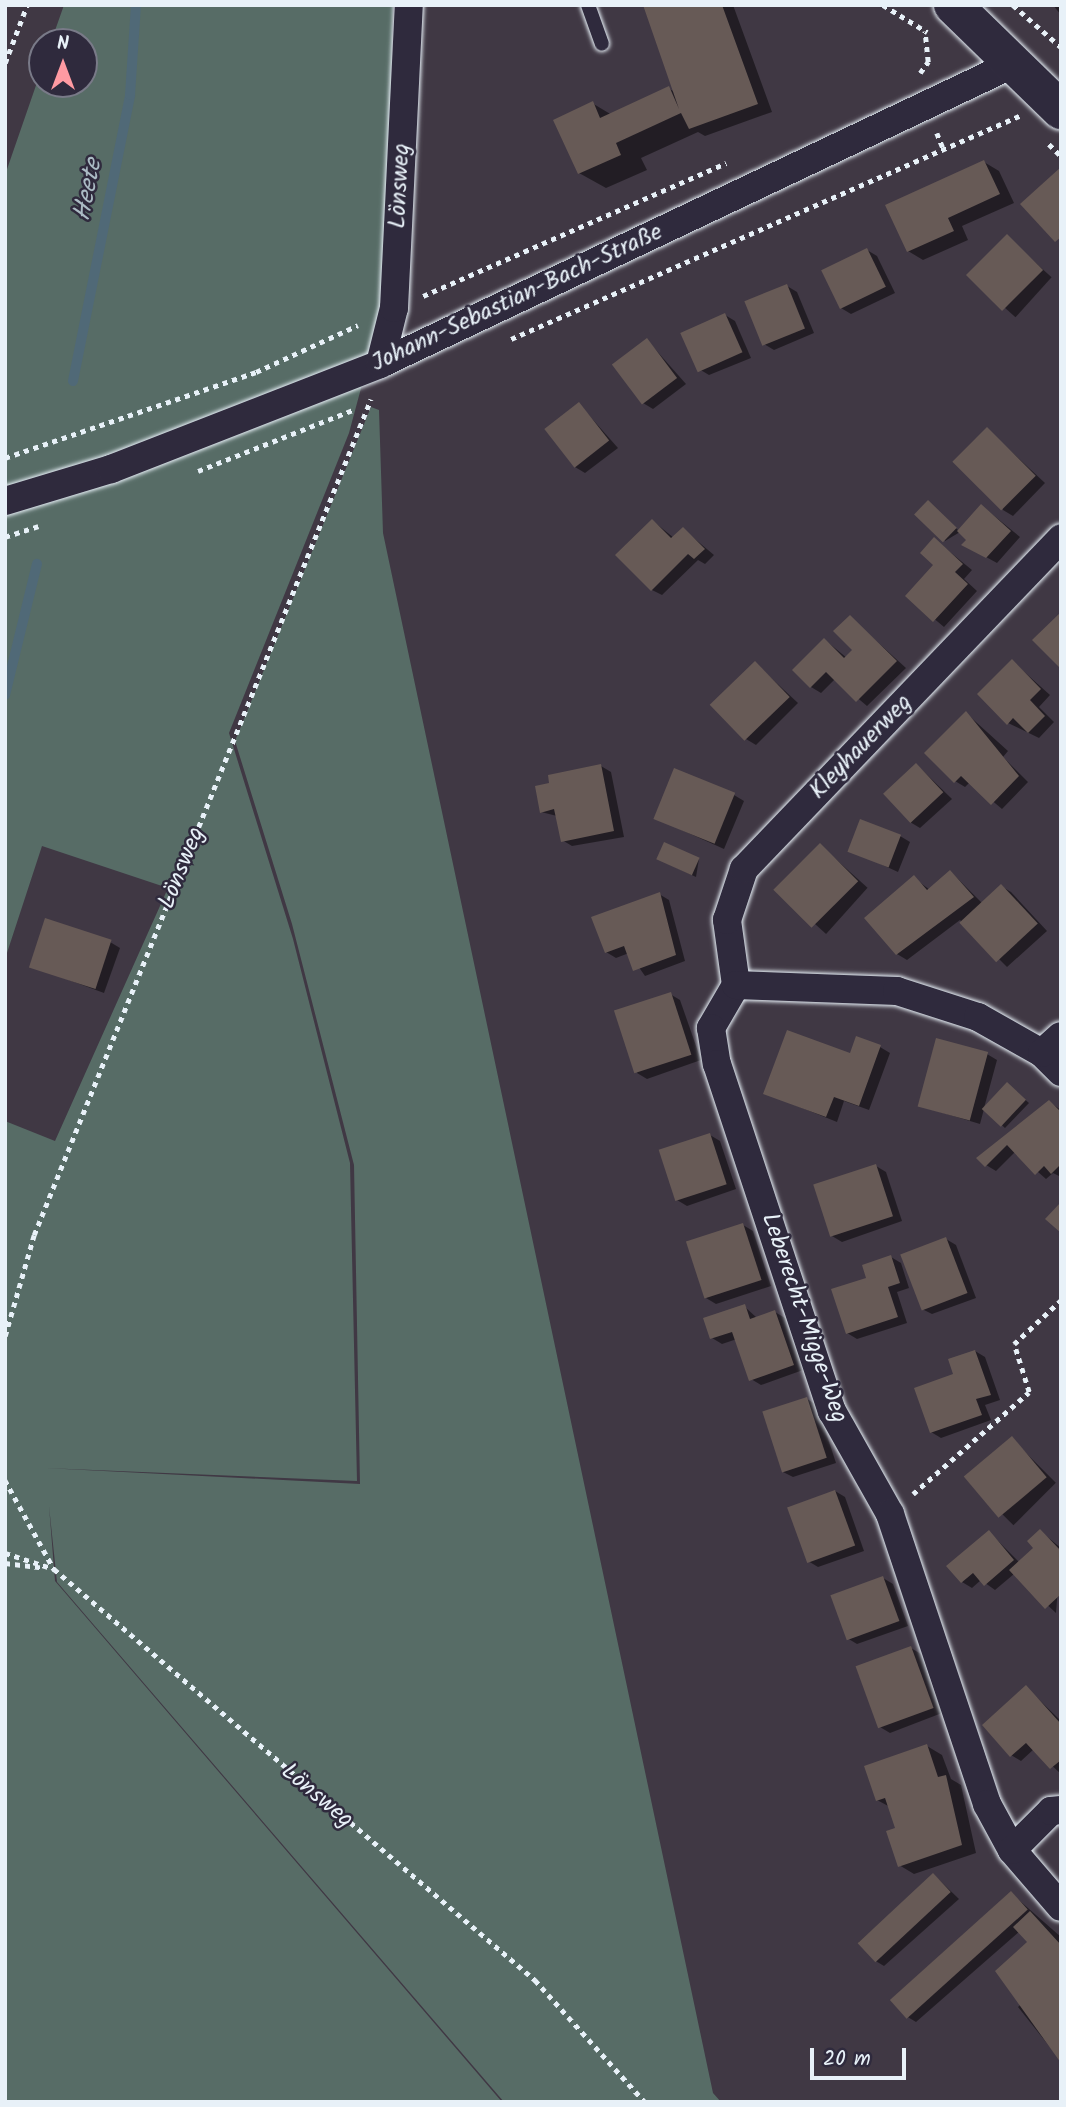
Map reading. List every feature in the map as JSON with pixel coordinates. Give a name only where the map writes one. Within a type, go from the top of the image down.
[{"type":"main road","points":[[953,5],[1061,110]]},
{"type":"street","name":"Lönsweg","points":[[380,364],[394,309],[409,5]]},
{"type":"street","name":"Johann-Sebastian-Bach-Straße","points":[[5,501],[111,469],[380,364],[1015,63]]},
{"type":"street","name":"Kleyhauerweg","points":[[736,985],[727,920],[744,870],[1061,539]]},
{"type":"street","points":[[736,985],[897,991],[978,1017],[1054,1054]]},
{"type":"street","name":"Leberecht-Migge-Weg","points":[[736,985],[711,1028],[718,1064],[832,1411],[890,1514],[987,1804],[1012,1850],[1059,1902]]},
{"type":"street","points":[[1012,1850],[1051,1811],[1061,1810]]},
{"type":"lane","points":[[588,5],[602,44]]},
{"type":"path","points":[[5,63],[27,5]]},
{"type":"path","points":[[883,5],[925,31],[928,62],[915,80]]},
{"type":"path","points":[[1013,5],[1059,43]]},
{"type":"path","points":[[507,341],[1021,115]]},
{"type":"path","points":[[5,458],[256,372],[737,158]]},
{"type":"path","name":"Lönsweg","points":[[5,1336],[34,1235],[370,403],[382,398]]},
{"type":"path","points":[[890,1514],[1029,1392],[1014,1344],[1061,1300]]},
{"type":"path","name":"Lönsweg","points":[[5,1480],[54,1569],[535,1980],[645,2102]]},
{"type":"path","points":[[5,1553],[54,1569]]},
{"type":"path","points":[[5,1563],[54,1569]]},
{"type":"green space","points":[[64,5],[393,5],[386,295],[349,433],[229,733],[293,939],[350,1163],[357,1481],[45,1468],[360,1484],[354,1165],[292,924],[235,741],[371,407],[379,410],[383,533],[713,2093],[721,2102],[504,2102],[57,1582],[49,1506],[55,1581],[502,2102],[5,2102],[5,1121],[55,1141],[168,888],[42,846],[5,959],[5,175],[32,98],[98,98],[98,28],[56,28]]},
{"type":"building","points":[[643,5],[722,5],[758,104],[689,129],[681,113],[616,143],[621,155],[578,174],[553,120],[593,101],[600,118],[669,86],[679,109]]},
{"type":"building","points":[[984,160],[1000,194],[948,218],[954,231],[907,252],[885,205]]},
{"type":"building","points":[[1061,167],[1061,237],[1055,242],[1020,204]]},
{"type":"building","points":[[1007,234],[1043,270],[1002,311],[966,275]]},
{"type":"building","points":[[867,248],[886,287],[840,309],[821,270]]},
{"type":"building","points":[[787,284],[805,329],[762,346],[744,301]]},
{"type":"building","points":[[725,313],[742,352],[698,372],[680,333]]},
{"type":"building","points":[[647,338],[677,378],[642,404],[612,364]]},
{"type":"building","points":[[579,402],[609,441],[574,468],[544,429]]},
{"type":"building","points":[[987,427],[1036,476],[1001,510],[952,462]]},
{"type":"building","points":[[928,500],[957,528],[943,542],[914,514]]},
{"type":"building","points":[[981,504],[1011,531],[986,558],[961,545],[966,540],[957,531]]},
{"type":"building","points":[[652,519],[671,538],[683,527],[705,549],[694,559],[688,554],[651,591],[615,555]]},
{"type":"building","points":[[934,537],[963,564],[955,572],[968,584],[933,622],[905,596],[933,565],[920,553]]},
{"type":"building","points":[[1061,612],[1061,669],[1032,640]]},
{"type":"building","points":[[850,615],[897,661],[856,702],[826,672],[810,688],[792,670],[824,638],[844,658],[852,650],[833,631]]},
{"type":"building","points":[[1012,659],[1041,689],[1030,700],[1045,716],[1028,733],[1013,718],[1007,725],[977,694]]},
{"type":"building","points":[[755,661],[790,697],[744,741],[710,705]]},
{"type":"building","points":[[966,711],[1019,776],[991,805],[961,776],[954,783],[924,753]]},
{"type":"building","points":[[916,763],[943,792],[910,823],[883,794]]},
{"type":"building","points":[[601,764],[614,831],[561,842],[554,809],[540,813],[535,786],[549,783],[548,775]]},
{"type":"building","points":[[674,768],[735,793],[715,844],[653,819]]},
{"type":"building","points":[[860,819],[901,835],[889,867],[847,852]]},
{"type":"building","points":[[664,842],[700,858],[692,875],[656,859]]},
{"type":"building","points":[[820,843],[858,881],[812,928],[773,890]]},
{"type":"building","points":[[950,870],[974,897],[896,955],[864,918],[914,875],[927,890]]},
{"type":"building","points":[[1001,884],[1038,923],[996,962],[959,923]]},
{"type":"building","points":[[660,892],[676,955],[633,971],[624,946],[605,953],[591,917]]},
{"type":"building","points":[[45,918],[112,940],[96,989],[29,967]]},
{"type":"building","points":[[671,992],[691,1055],[634,1073],[614,1011]]},
{"type":"building","points":[[787,1030],[850,1053],[856,1036],[881,1045],[859,1106],[834,1097],[826,1117],[763,1094]]},
{"type":"building","points":[[936,1038],[988,1052],[970,1121],[918,1107]]},
{"type":"building","points":[[1007,1082],[1026,1100],[1001,1127],[982,1109]]},
{"type":"building","points":[[1049,1100],[1061,1112],[1061,1164],[1051,1174],[1044,1166],[1035,1175],[1007,1145],[985,1167],[976,1158]]},
{"type":"building","points":[[710,1133],[727,1184],[675,1201],[659,1150]]},
{"type":"building","points":[[876,1164],[893,1216],[830,1237],[813,1184]]},
{"type":"building","points":[[1061,1202],[1061,1233],[1045,1219]]},
{"type":"building","points":[[743,1223],[762,1280],[704,1299],[686,1242]]},
{"type":"building","points":[[946,1237],[968,1293],[922,1311],[900,1255]]},
{"type":"building","points":[[891,1255],[900,1283],[888,1287],[898,1317],[846,1334],[831,1289],[866,1278],[862,1265]]},
{"type":"building","points":[[745,1304],[750,1319],[775,1310],[794,1365],[749,1381],[732,1332],[710,1339],[703,1318]]},
{"type":"building","points":[[975,1350],[991,1395],[976,1399],[982,1415],[930,1433],[914,1388],[953,1374],[948,1359]]},
{"type":"building","points":[[807,1397],[827,1458],[782,1472],[762,1412]]},
{"type":"building","points":[[1012,1436],[1047,1477],[998,1518],[964,1476]]},
{"type":"building","points":[[835,1490],[855,1545],[807,1563],[787,1507]]},
{"type":"building","points":[[1040,1529],[1061,1551],[1061,1594],[1045,1609],[1009,1570],[1033,1548],[1027,1541]]},
{"type":"building","points":[[989,1530],[1014,1560],[984,1586],[973,1573],[961,1583],[946,1566]]},
{"type":"building","points":[[883,1576],[899,1621],[847,1640],[830,1595]]},
{"type":"building","points":[[911,1646],[934,1708],[878,1728],[856,1666]]},
{"type":"building","points":[[1026,1685],[1061,1724],[1061,1760],[1050,1769],[1026,1743],[1010,1757],[982,1725]]},
{"type":"building","points":[[927,1744],[938,1777],[946,1775],[962,1845],[898,1867],[886,1831],[895,1828],[885,1798],[876,1801],[864,1766]]},
{"type":"building","points":[[933,1873],[951,1892],[875,1962],[858,1943]]},
{"type":"building","points":[[1011,1891],[1028,1910],[907,2019],[890,2000]]},
{"type":"building","points":[[1030,1911],[1061,1945],[1061,2063],[995,1971],[1027,1942],[1013,1927]]},
{"type":"waterway","name":"Heete","points":[[73,381],[130,95],[136,5]]},
{"type":"waterway","name":"Heete","points":[[5,695],[37,564]]}]
